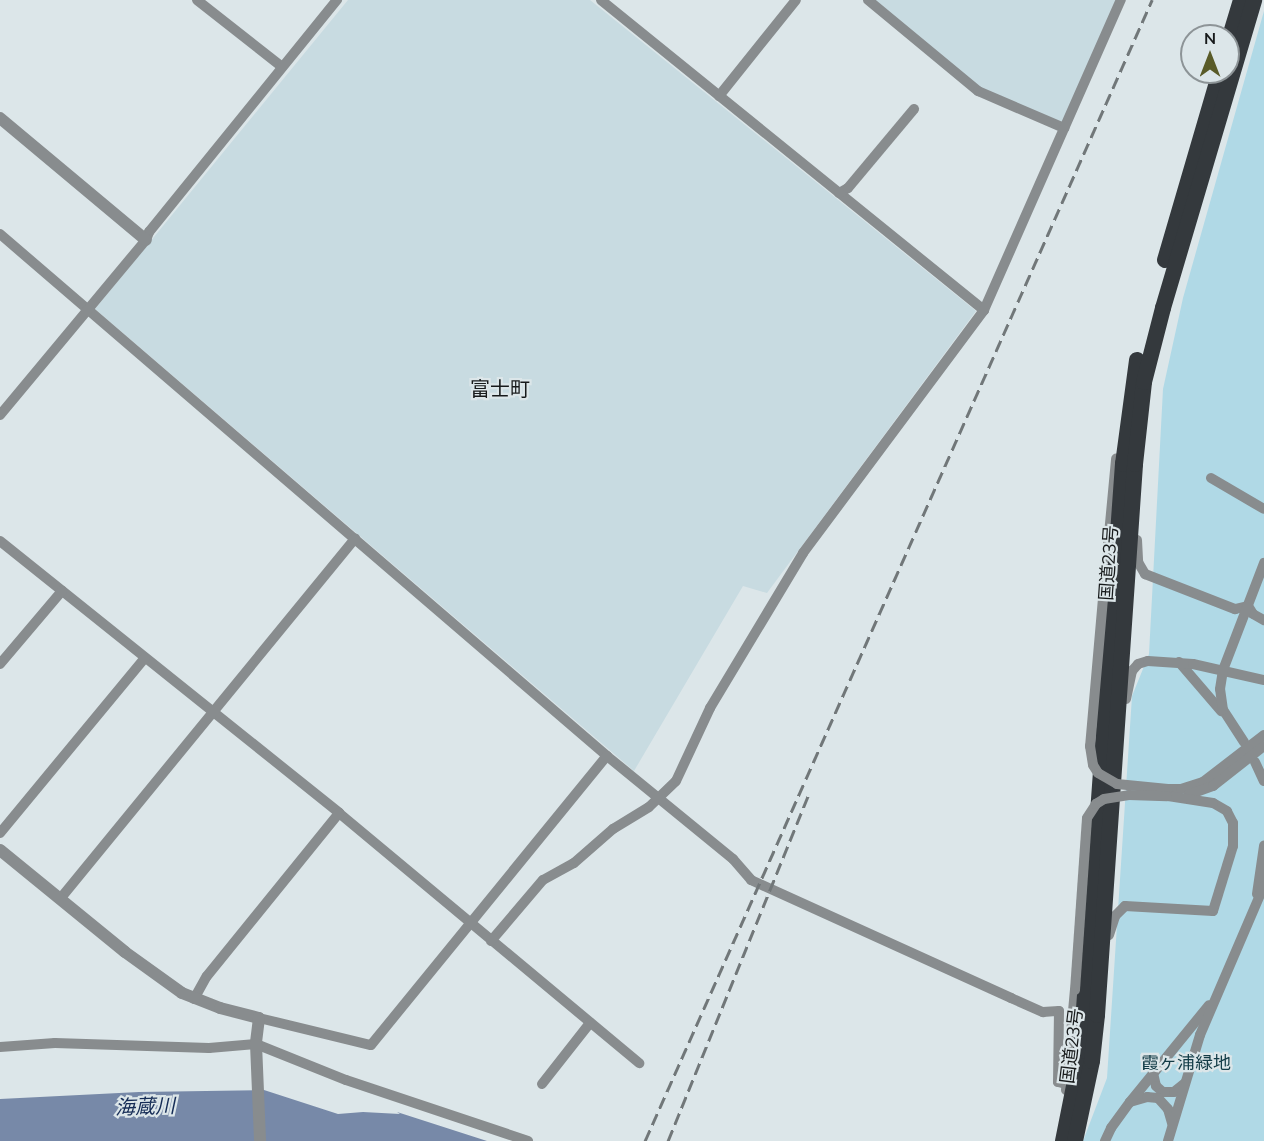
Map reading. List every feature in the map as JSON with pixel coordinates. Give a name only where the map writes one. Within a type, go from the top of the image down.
[{"type":"highway","points":[[1234,24],[1241,0]]},
{"type":"highway","name":"国道23号","points":[[1075,1141],[1092,1061],[1138,424],[1152,344],[1254,0]]},
{"type":"highway","name":"国道23号","points":[[1063,1141],[1081,1052],[1123,464],[1133,382],[1151,308],[1216,84]]},
{"type":"street","points":[[197,0],[282,67]]},
{"type":"street","points":[[0,415],[146,240],[149,232],[337,0]]},
{"type":"street","points":[[601,0],[984,310]]},
{"type":"street","points":[[719,96],[796,0]]},
{"type":"street","points":[[868,0],[978,91],[1064,129]]},
{"type":"street","points":[[491,940],[543,880],[574,863],[676,781],[710,708],[803,553],[984,310],[1121,0]]},
{"type":"street","points":[[839,193],[848,188],[914,109]]},
{"type":"street","points":[[0,118],[146,240]]},
{"type":"street","points":[[0,234],[608,756],[733,859],[751,880],[1049,1012],[1059,1011],[1058,1082],[1066,1084]]},
{"type":"street","points":[[1133,382],[1115,465],[1090,746],[1093,765],[1098,773],[1117,784],[1182,796],[1204,790],[1264,747]]},
{"type":"street","points":[[1135,464],[1137,555],[1142,571],[1235,609],[1248,606]]},
{"type":"street","points":[[1211,478],[1264,509]]},
{"type":"street","points":[[60,899],[355,538]]},
{"type":"street","points":[[0,541],[203,705],[213,710],[639,1063]]},
{"type":"street","points":[[1227,718],[1220,697],[1223,670],[1264,563]]},
{"type":"street","points":[[0,664],[62,591]]},
{"type":"street","points":[[1248,606],[1252,614],[1264,620]]},
{"type":"street","points":[[0,833],[145,658]]},
{"type":"street","points":[[1111,809],[1132,671],[1138,664],[1148,661],[1179,662],[1264,680]]},
{"type":"street","points":[[1179,662],[1227,718],[1244,742]]},
{"type":"street","points":[[1058,1141],[1075,990],[1083,838],[1087,818],[1096,804],[1110,797],[1167,793],[1193,786],[1213,777],[1264,735]]},
{"type":"street","points":[[0,850],[124,952],[194,999],[371,1046],[608,756]]},
{"type":"street","points":[[1259,768],[1264,781]]},
{"type":"street","points":[[1092,1061],[1109,934],[1118,910],[1130,905],[1213,911],[1222,884],[1234,836],[1231,817],[1213,803],[1167,793]]},
{"type":"street","points":[[194,999],[207,976],[339,813]]},
{"type":"street","points":[[1241,942],[1258,890],[1264,846]]},
{"type":"street","points":[[1168,1141],[1193,1055],[1264,886]]},
{"type":"street","points":[[1105,1141],[1111,1128],[1130,1102],[1221,987]]},
{"type":"street","points":[[259,1018],[256,1046],[260,1141]]},
{"type":"street","points":[[542,1084],[590,1023]]},
{"type":"street","points":[[0,1047],[55,1043],[209,1048],[256,1046],[346,1080],[528,1141]]},
{"type":"street","points":[[1153,1073],[1156,1086],[1163,1092],[1174,1092],[1185,1082]]},
{"type":"street","points":[[1130,1102],[1147,1096],[1158,1098],[1168,1109],[1172,1127]]},
{"type":"shaded area","points":[[348,0],[590,0],[976,311],[767,593],[743,586],[634,771],[95,309]]},
{"type":"shaded area","points":[[871,0],[1117,0],[1061,125],[977,87]]},
{"type":"green space","name":"霞ヶ浦緑地","points":[[1264,11],[1264,1141],[1083,1141],[1107,1078],[1132,696],[1149,654],[1163,389],[1183,298]]},
{"type":"water","name":"海蔵川","points":[[264,1090],[338,1114],[363,1112],[400,1114],[397,1112],[487,1141],[0,1141],[0,1099],[139,1092]]},
{"type":"railway","points":[[645,1141],[1152,0]]},
{"type":"railway","points":[[668,1141],[809,793]]},
{"type":"district","name":"富士町","points":[[500,388]]}]
